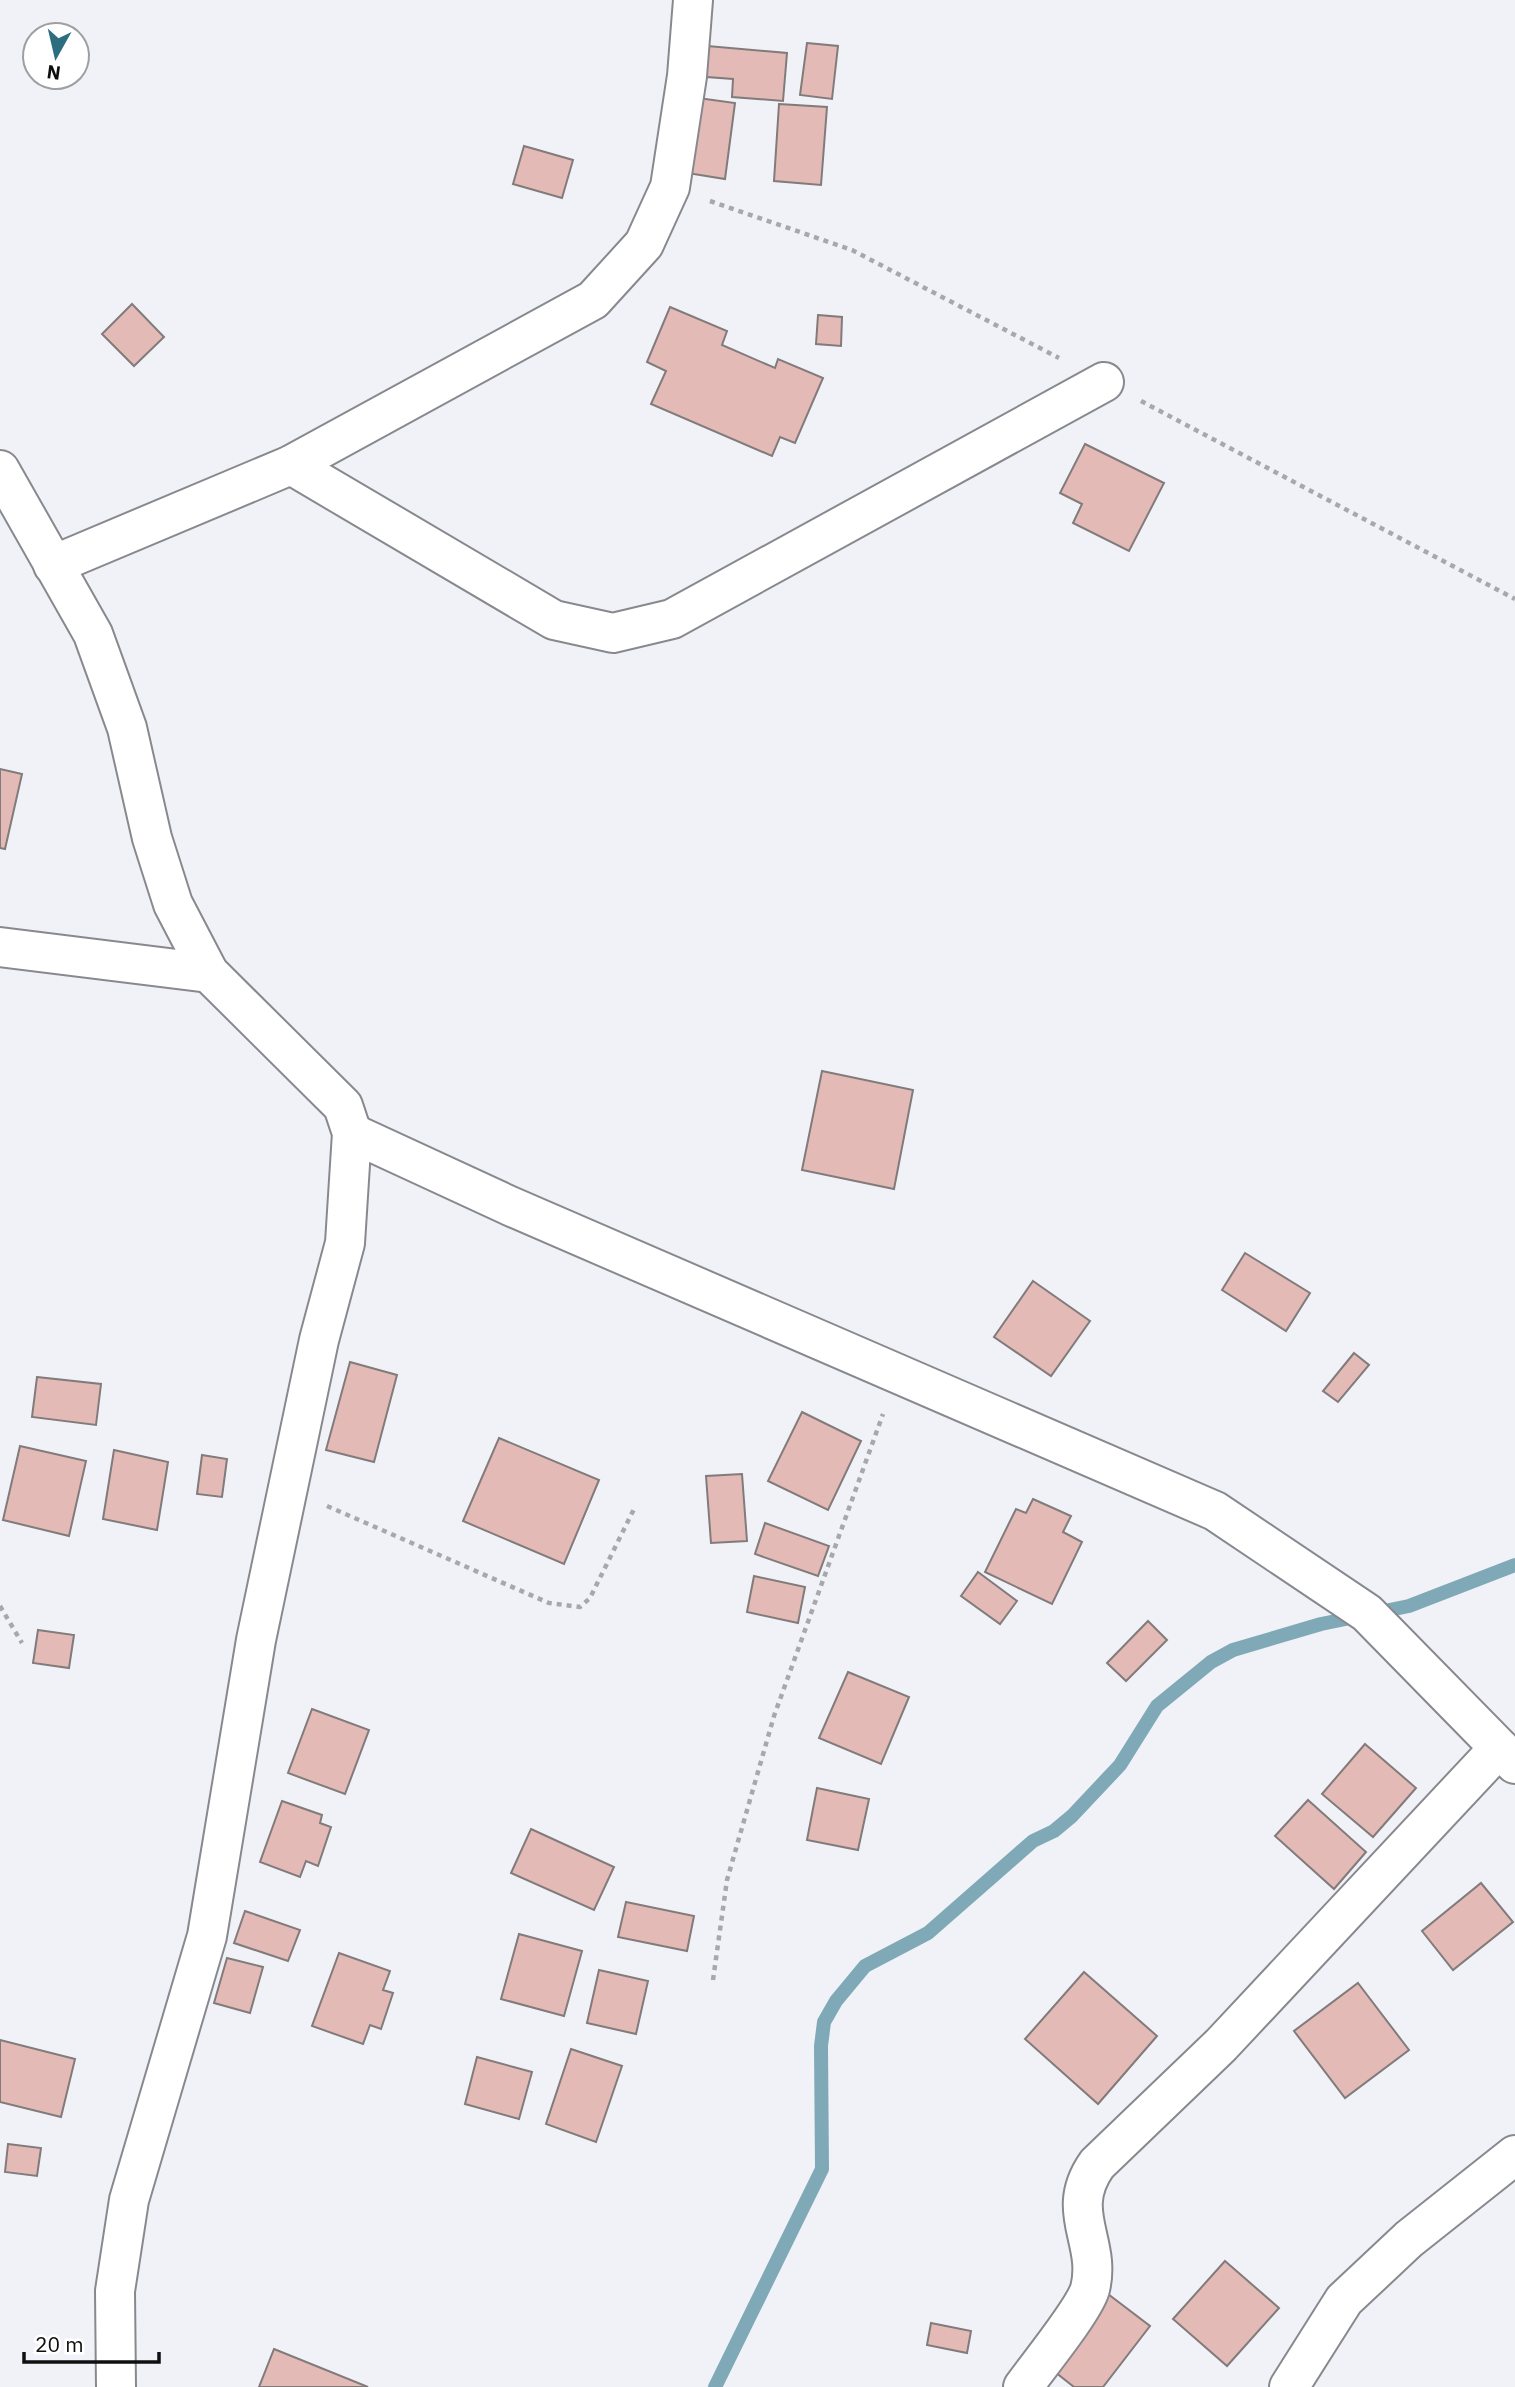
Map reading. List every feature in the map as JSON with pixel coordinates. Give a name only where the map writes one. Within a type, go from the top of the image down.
[{"type":"street","points":[[53,565],[290,465],[593,300],[644,244],[670,187],[687,76],[693,0]]},
{"type":"street","points":[[290,465],[554,620],[613,634],[672,619],[1104,382]]},
{"type":"street","points":[[0,470],[93,634],[127,729],[152,838],[173,904],[209,973],[343,1107],[352,1133],[345,1243],[319,1340],[256,1640],[206,1936],[129,2200],[115,2291],[116,2387]]},
{"type":"street","points":[[0,947],[209,973]]},
{"type":"street","points":[[352,1133],[510,1206],[1215,1511],[1367,1613],[1507,1756],[1221,2045],[1097,2164],[1087,2178],[1080,2201],[1091,2257],[1089,2290],[1023,2387]]},
{"type":"street","points":[[1289,2387],[1344,2300],[1409,2239],[1515,2155]]},
{"type":"path","points":[[713,1980],[727,1880],[774,1716],[898,1374]]},
{"type":"path","points":[[287,1489],[548,1603],[580,1607],[590,1598],[635,1507]]},
{"type":"path","points":[[0,1606],[22,1643]]},
{"type":"building","points":[[807,43],[838,46],[832,99],[800,95]]},
{"type":"building","points":[[696,45],[787,53],[783,101],[732,97],[733,79],[693,76]]},
{"type":"building","points":[[691,97],[735,103],[725,179],[681,172]]},
{"type":"building","points":[[779,104],[827,107],[821,185],[774,181]]},
{"type":"building","points":[[524,146],[573,160],[562,198],[513,184]]},
{"type":"building","points":[[132,304],[164,337],[134,366],[102,334]]},
{"type":"building","points":[[670,307],[727,331],[722,345],[775,368],[778,359],[823,378],[795,443],[780,437],[772,456],[651,404],[666,371],[647,362]]},
{"type":"building","points":[[818,315],[842,317],[841,346],[816,344]]},
{"type":"building","points":[[1085,444],[1164,483],[1129,551],[1073,523],[1082,504],[1060,493]]},
{"type":"building","points":[[0,769],[22,774],[5,849],[0,848]]},
{"type":"building","points":[[822,1071],[913,1090],[894,1189],[802,1170]]},
{"type":"building","points":[[1245,1253],[1310,1293],[1286,1331],[1222,1290]]},
{"type":"building","points":[[1033,1281],[1090,1321],[1051,1376],[994,1337]]},
{"type":"building","points":[[1354,1353],[1369,1365],[1338,1402],[1323,1391]]},
{"type":"building","points":[[350,1362],[397,1375],[374,1462],[326,1450]]},
{"type":"building","points":[[37,1377],[101,1384],[96,1425],[32,1417]]},
{"type":"building","points":[[802,1412],[861,1441],[828,1510],[768,1481]]},
{"type":"building","points":[[499,1438],[599,1480],[564,1564],[463,1521]]},
{"type":"building","points":[[20,1446],[86,1461],[69,1536],[3,1520]]},
{"type":"building","points":[[114,1450],[168,1462],[157,1530],[103,1519]]},
{"type":"building","points":[[202,1455],[227,1459],[222,1497],[197,1494]]},
{"type":"building","points":[[742,1474],[747,1541],[711,1543],[706,1476]]},
{"type":"building","points":[[1033,1499],[1071,1516],[1063,1532],[1082,1542],[1052,1604],[985,1572],[1016,1509],[1026,1513]]},
{"type":"building","points":[[765,1523],[829,1546],[818,1576],[755,1554]]},
{"type":"building","points":[[978,1572],[1017,1601],[1000,1624],[961,1596]]},
{"type":"building","points":[[754,1576],[805,1587],[798,1623],[747,1612]]},
{"type":"building","points":[[1148,1621],[1167,1640],[1126,1681],[1107,1663]]},
{"type":"building","points":[[38,1630],[74,1635],[69,1668],[33,1663]]},
{"type":"building","points":[[848,1672],[909,1697],[881,1764],[819,1738]]},
{"type":"building","points":[[312,1709],[369,1730],[345,1794],[288,1773]]},
{"type":"building","points":[[1365,1744],[1416,1788],[1373,1837],[1322,1794]]},
{"type":"building","points":[[817,1788],[869,1799],[858,1850],[807,1840]]},
{"type":"building","points":[[1308,1800],[1366,1852],[1334,1889],[1275,1836]]},
{"type":"building","points":[[282,1801],[322,1815],[320,1823],[331,1827],[318,1866],[306,1861],[300,1877],[260,1862]]},
{"type":"building","points":[[531,1829],[614,1867],[594,1910],[511,1873]]},
{"type":"building","points":[[1481,1883],[1513,1922],[1453,1970],[1422,1931]]},
{"type":"building","points":[[626,1902],[694,1916],[687,1951],[618,1937]]},
{"type":"building","points":[[245,1911],[300,1930],[288,1961],[234,1943]]},
{"type":"building","points":[[519,1934],[582,1951],[564,2016],[501,1999]]},
{"type":"building","points":[[339,1953],[390,1971],[383,1990],[393,1993],[381,2029],[370,2025],[363,2044],[312,2026]]},
{"type":"building","points":[[227,1958],[263,1967],[250,2013],[214,2003]]},
{"type":"building","points":[[599,1970],[648,1981],[636,2034],[587,2023]]},
{"type":"building","points":[[1084,1972],[1157,2036],[1098,2104],[1025,2039]]},
{"type":"building","points":[[1358,1983],[1409,2050],[1345,2098],[1294,2031]]},
{"type":"building","points":[[0,2040],[75,2059],[61,2117],[0,2102]]},
{"type":"building","points":[[571,2049],[622,2066],[596,2142],[546,2124]]},
{"type":"building","points":[[477,2057],[532,2072],[519,2119],[465,2104]]},
{"type":"building","points":[[8,2144],[41,2148],[37,2176],[5,2172]]},
{"type":"building","points":[[1225,2261],[1279,2308],[1227,2366],[1173,2319]]},
{"type":"building","points":[[1108,2294],[1150,2326],[1103,2387],[1074,2387],[1050,2368]]},
{"type":"building","points":[[931,2323],[971,2331],[967,2353],[927,2345]]},
{"type":"building","points":[[274,2349],[368,2387],[259,2387]]},
{"type":"waterway","points":[[715,2387],[822,2169],[821,2046],[824,2022],[836,2001],[865,1966],[928,1933],[1033,1841],[1054,1831],[1072,1816],[1120,1765],[1157,1706],[1211,1662],[1233,1650],[1321,1624],[1409,1606],[1515,1565]]}]
